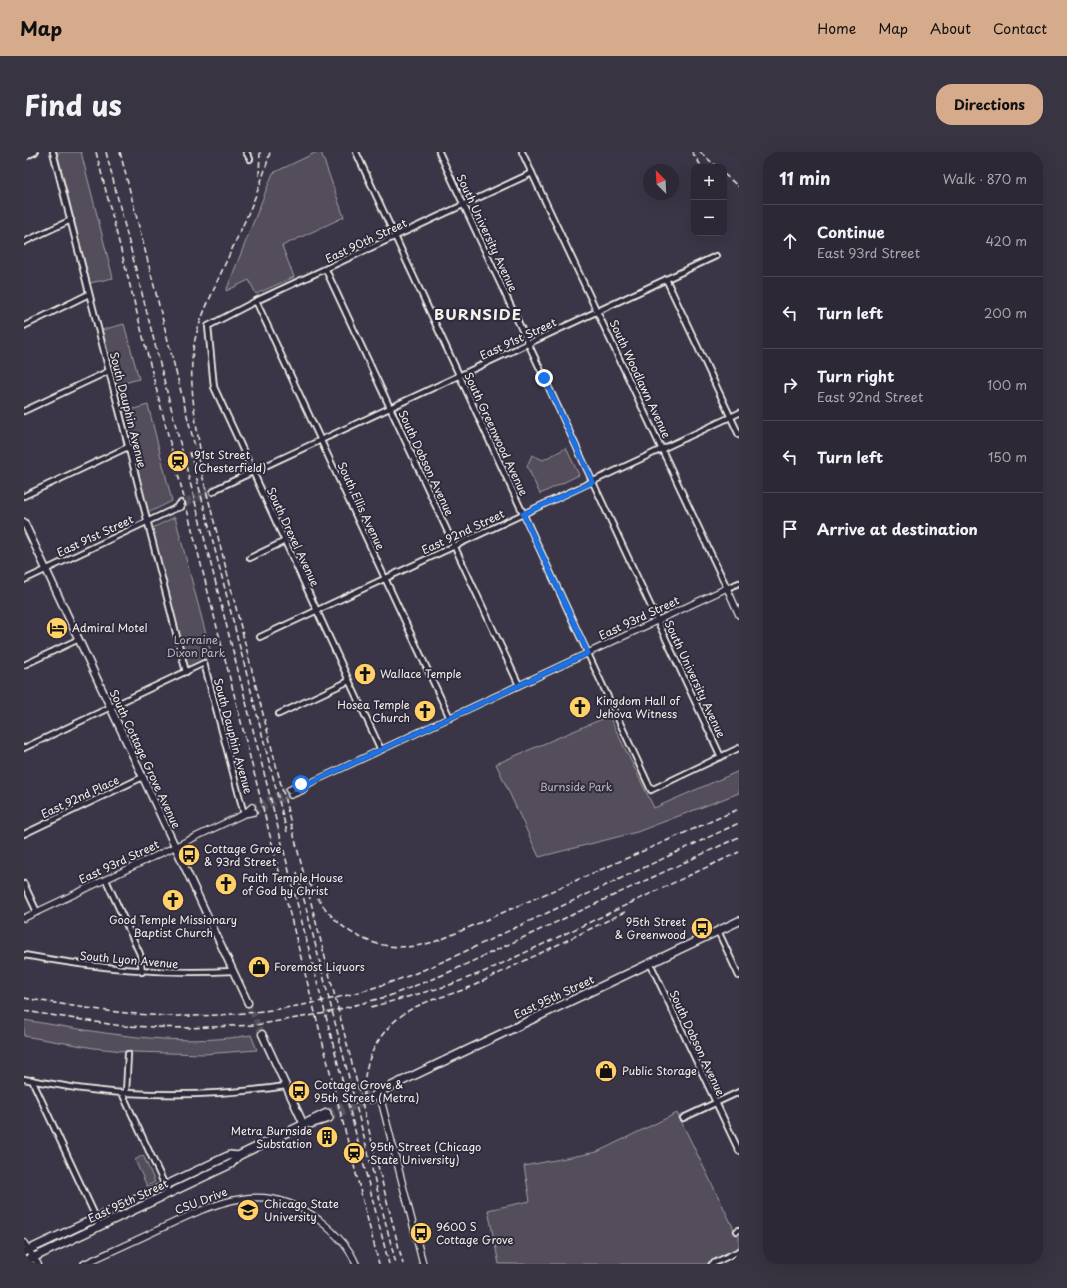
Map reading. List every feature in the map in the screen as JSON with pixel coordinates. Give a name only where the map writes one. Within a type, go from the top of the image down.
[{"type":"main road","name":"South Cottage Grove Avenue","points":[[24,522],[248,1003]]},
{"type":"main road","name":"East 95th Street","points":[[370,1096],[739,921]]},
{"type":"main road","points":[[262,1034],[304,1125]]},
{"type":"main road","name":"East 95th Street","points":[[26,1262],[231,1164],[238,1156],[304,1125],[328,1116]]},
{"type":"main road","name":"East 95th Street","points":[[25,1249],[96,1218],[230,1155],[238,1156]]},
{"type":"street","points":[[24,157],[35,152]]},
{"type":"street","name":"South Dauphin Avenue","points":[[53,152],[186,672],[204,663],[244,814]]},
{"type":"street","points":[[246,152],[250,159]]},
{"type":"street","name":"South Greenwood Avenue","points":[[356,152],[651,790],[721,757]]},
{"type":"street","name":"South University Avenue","points":[[439,152],[721,757]]},
{"type":"street","name":"South Woodlawn Avenue","points":[[522,152],[739,615]]},
{"type":"street","name":"East 90th Street","points":[[208,326],[256,301],[326,270],[532,173]]},
{"type":"street","points":[[24,242],[71,220]]},
{"type":"street","name":"East 91st Street","points":[[213,490],[716,256]]},
{"type":"street","name":"South Dobson Avenue","points":[[326,270],[520,685]]},
{"type":"street","points":[[666,279],[739,435]]},
{"type":"street","points":[[24,326],[90,294]]},
{"type":"street","name":"South Ellis Avenue","points":[[256,301],[450,718]]},
{"type":"street","name":"South Drexel Avenue","points":[[208,326],[214,387],[381,750]]},
{"type":"street","points":[[24,411],[109,371]]},
{"type":"street","name":"East 92nd Street","points":[[260,637],[739,413]]},
{"type":"street","points":[[24,496],[128,447]]},
{"type":"street","name":"East 91st Street","points":[[24,580],[181,505]]},
{"type":"street","points":[[250,558],[285,542]]},
{"type":"street","name":"East 93rd Street","points":[[290,792],[301,784],[308,784],[739,582]]},
{"type":"street","points":[[24,665],[79,639]]},
{"type":"street","points":[[24,748],[186,672]]},
{"type":"street","points":[[279,714],[349,681]]},
{"type":"street","points":[[721,757],[739,748]]},
{"type":"street","name":"East 92nd Place","points":[[24,834],[143,777]]},
{"type":"street","name":"East 93rd Street","points":[[24,918],[253,810]]},
{"type":"street","points":[[106,880],[140,954],[142,972]]},
{"type":"street","points":[[24,884],[37,912]]},
{"type":"street","points":[[718,931],[739,976]]},
{"type":"street","name":"South Lyon Avenue","points":[[24,955],[77,964],[142,972],[188,974],[233,971]]},
{"type":"street","name":"South Dobson Avenue","points":[[650,963],[739,1151]]},
{"type":"street","points":[[128,1054],[124,1093],[169,1194]]},
{"type":"street","points":[[24,1079],[124,1093],[190,1095],[246,1092],[286,1086]]},
{"type":"street","points":[[32,1080],[100,1226]]},
{"type":"street","points":[[379,1092],[423,1264]]},
{"type":"street","points":[[683,1118],[739,1092]]},
{"type":"street","name":"CSU Drive","points":[[84,1264],[204,1209],[228,1200],[250,1197],[282,1202],[315,1217],[334,1233],[346,1246],[356,1264]]},
{"type":"street","points":[[25,1249],[34,1257],[38,1264]]},
{"type":"street","points":[[25,1249],[26,1262]]},
{"type":"street","points":[[712,1264],[739,1251]]},
{"type":"green space","points":[[57,152],[81,152],[113,278],[90,283]]},
{"type":"green space","points":[[317,152],[321,152],[344,217],[282,246],[294,277],[256,294],[249,280],[226,291],[273,173]]},
{"type":"green space","points":[[124,324],[139,379],[117,385],[102,330]]},
{"type":"green space","points":[[148,405],[172,501],[148,513],[123,412]]},
{"type":"green space","points":[[566,448],[579,475],[540,494],[527,466],[532,455],[543,460]]},
{"type":"green space","name":"Lorraine Dixon Park","points":[[175,517],[212,657],[187,668],[152,528]]},
{"type":"green space","name":"Burnside Park","points":[[609,716],[654,808],[739,771],[739,793],[637,832],[539,857],[496,764]]},
{"type":"green space","points":[[24,1020],[137,1037],[166,1039],[223,1039],[251,1035],[257,1050],[204,1054],[133,1052],[94,1048],[24,1036]]},
{"type":"green space","points":[[677,1113],[736,1233],[739,1232],[739,1248],[706,1264],[499,1264],[488,1210],[530,1201],[524,1166],[597,1152]]},
{"type":"green space","points":[[143,1155],[155,1182],[147,1186],[135,1160]]},
{"type":"tunnel","points":[[181,503],[213,488]]},
{"type":"tunnel","points":[[181,507],[213,492]]},
{"type":"tunnel","points":[[252,807],[289,790]]},
{"type":"tunnel","points":[[254,812],[291,795]]},
{"type":"tunnel","points":[[248,1003],[262,1034]]},
{"type":"tunnel","points":[[327,1113],[369,1093]]},
{"type":"tunnel","points":[[329,1118],[371,1099]]},
{"type":"railway","points":[[96,152],[379,1264]]},
{"type":"railway","points":[[106,152],[389,1264]]},
{"type":"railway","points":[[120,152],[403,1264]]},
{"type":"railway","points":[[259,176],[260,152]]},
{"type":"railway","points":[[200,449],[192,387],[194,342],[207,304],[252,205],[270,152]]},
{"type":"railway","points":[[692,152],[700,164]]},
{"type":"railway","points":[[700,152],[714,164]]},
{"type":"railway","points":[[727,177],[739,187]]},
{"type":"railway","points":[[190,452],[287,832]]},
{"type":"railway","points":[[309,882],[320,901],[333,918],[349,931],[366,940],[385,945],[405,947],[425,944],[447,937],[739,809]]},
{"type":"railway","points":[[24,998],[86,1008],[169,1016],[247,1013],[304,1005],[333,999],[389,983],[416,973],[739,823]]},
{"type":"railway","points":[[24,1011],[122,1026],[186,1028],[256,1025],[326,1013],[389,996],[445,974],[739,837]]},
{"type":"railway","points":[[371,1007],[447,986],[486,971],[739,852]]},
{"type":"railway","points":[[297,872],[396,1264]]},
{"type":"railway","points":[[364,1096],[364,1081],[372,1053],[378,1041],[397,1019],[422,1004],[470,987],[627,911]]},
{"type":"place","name":"91st Street (Chesterfield)","points":[[178,461]]},
{"type":"place","name":"Admiral Motel","points":[[57,628]]},
{"type":"place","name":"Wallace Temple","points":[[365,674]]},
{"type":"place","name":"Kingdom Hall of Jehova Witness","points":[[580,707]]},
{"type":"place","name":"Hosea Temple Church","points":[[425,711]]},
{"type":"place","name":"Cottage Grove & 93rd Street","points":[[189,855]]},
{"type":"place","name":"Faith Temple House of God by Christ","points":[[226,884]]},
{"type":"place","name":"Good Temple Missionary Baptist Church","points":[[173,900]]},
{"type":"place","name":"95th Street & Greenwood","points":[[702,928]]},
{"type":"place","name":"Foremost Liquors","points":[[259,967]]},
{"type":"place","name":"Public Storage","points":[[606,1071]]},
{"type":"place","name":"Cottage Grove & 95th Street (Metra)","points":[[299,1091]]},
{"type":"place","name":"Metra Burnside Substation","points":[[327,1137]]},
{"type":"place","name":"95th Street (Chicago State University)","points":[[354,1153]]},
{"type":"place","name":"Chicago State University","points":[[248,1210]]},
{"type":"place","name":"9600 S Cottage Grove","points":[[421,1233]]},
{"type":"district","name":"BURNSIDE","points":[[478,315]]},
{"type":"route","points":[[301,784],[308,784],[588,653],[523,514],[593,482],[544,378]]}]
